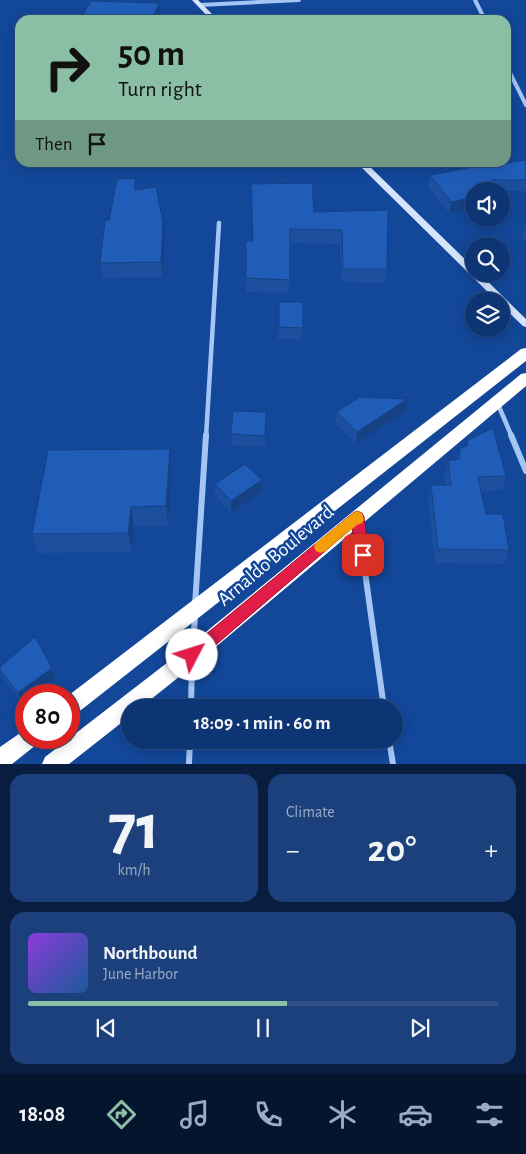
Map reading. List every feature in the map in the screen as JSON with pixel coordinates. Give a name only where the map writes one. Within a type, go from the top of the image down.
[{"type":"highway","name":"Arnaldo Boulevard","points":[[80,699],[526,352]]},
{"type":"highway","name":"Arnaldo Boulevard","points":[[52,764],[192,655],[526,378]]},
{"type":"highway","points":[[389,459],[407,476]]},
{"type":"highway","points":[[0,760],[15,749]]},
{"type":"street","points":[[195,0],[210,15]]},
{"type":"street","points":[[200,5],[299,0]]},
{"type":"street","points":[[475,0],[482,15]]},
{"type":"street","points":[[511,75],[526,106]]},
{"type":"street","points":[[365,167],[465,264]]},
{"type":"street","points":[[191,699],[192,655],[219,223]]},
{"type":"street","points":[[483,282],[526,324]]},
{"type":"street","points":[[497,402],[526,470]]},
{"type":"street","points":[[357,517],[383,699]]},
{"type":"street","points":[[189,764],[190,749]]},
{"type":"street","points":[[390,749],[393,764]]},
{"type":"building","points":[[91,1],[159,3],[154,15],[83,15]]},
{"type":"building","points":[[525,160],[526,180],[465,182],[465,199],[451,202],[430,175],[472,167],[511,167],[511,162]]},
{"type":"building","points":[[135,178],[135,190],[156,187],[163,222],[161,262],[100,263],[105,220],[109,220],[117,179]]},
{"type":"building","points":[[312,183],[314,212],[388,210],[387,269],[343,269],[342,230],[290,229],[290,280],[246,278],[246,241],[253,241],[251,184]]},
{"type":"building","points":[[279,302],[303,302],[303,328],[279,327]]},
{"type":"building","points":[[360,397],[407,399],[357,432],[336,412]]},
{"type":"building","points":[[233,411],[266,412],[265,436],[231,434]]},
{"type":"building","points":[[493,428],[506,476],[478,477],[486,514],[503,514],[509,550],[438,549],[431,485],[451,485],[448,461],[460,459],[459,449],[467,446],[468,440]]},
{"type":"building","points":[[170,449],[166,506],[131,507],[128,533],[32,534],[48,450]]},
{"type":"building","points":[[245,464],[262,480],[231,501],[215,484]]},
{"type":"building","points":[[35,637],[52,668],[30,684],[15,684],[15,689],[0,670],[0,667]]},
{"type":"slow traffic","points":[[321,547],[357,517],[358,520]]},
{"type":"route","points":[[192,655],[357,517],[363,555]]}]
